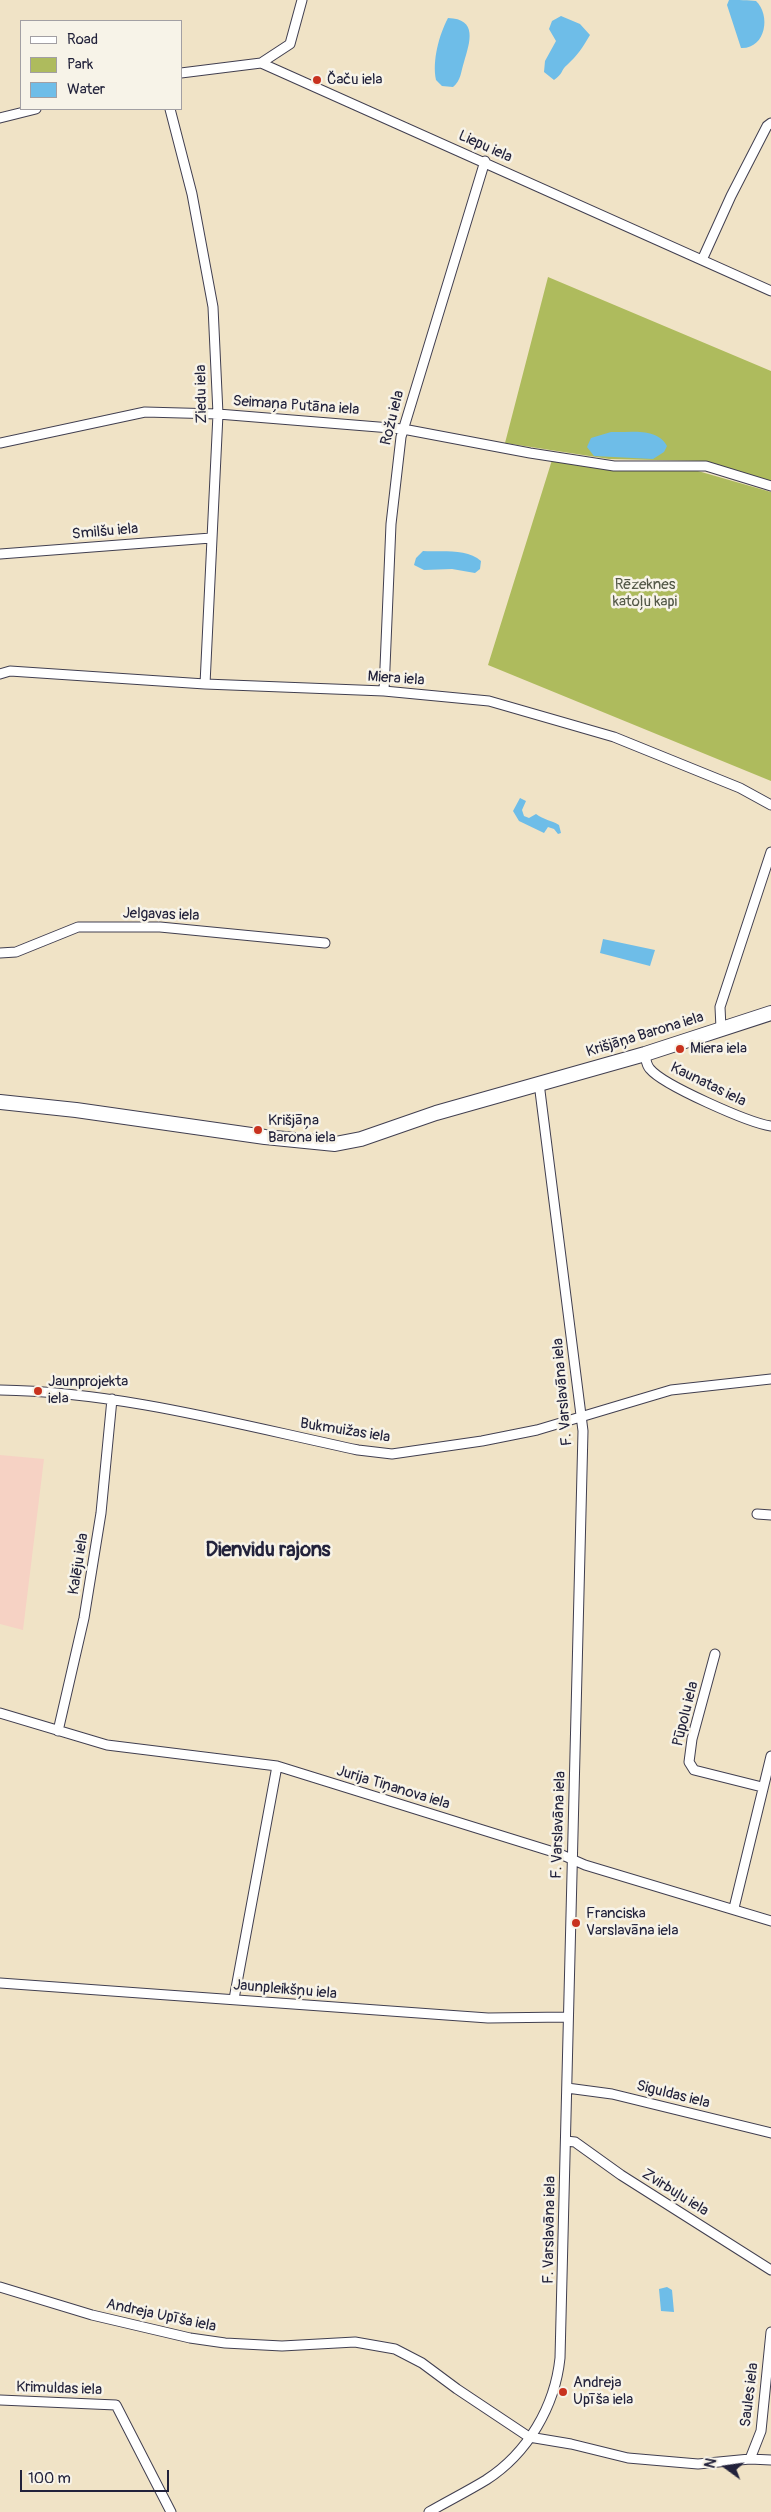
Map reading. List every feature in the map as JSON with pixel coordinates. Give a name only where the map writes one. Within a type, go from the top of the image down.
[{"type":"main road","name":"Krišjāņa Barona iela","points":[[0,1102],[76,1110],[265,1137],[335,1144],[370,1136],[436,1113],[645,1054],[771,1013]]},
{"type":"street","points":[[182,74],[261,63],[290,44],[302,0]]},
{"type":"street","name":"Liepu iela","points":[[261,63],[485,161],[771,291]]},
{"type":"street","points":[[0,118],[32,110]]},
{"type":"street","name":"Ziedu iela","points":[[170,110],[192,194],[212,306],[218,414],[205,684]]},
{"type":"street","points":[[702,260],[731,196],[767,126],[771,123]]},
{"type":"street","name":"Rožu iela","points":[[384,691],[391,524],[403,429],[485,161]]},
{"type":"street","name":"Seimaņa Putāna iela","points":[[0,443],[145,412],[218,414],[403,429],[530,453],[614,466],[706,466],[771,486]]},
{"type":"street","name":"Smilšu iela","points":[[0,554],[211,538]]},
{"type":"street","name":"Miera iela","points":[[0,674],[10,671],[205,684],[384,691],[489,701],[614,737],[740,788],[771,804]]},
{"type":"street","points":[[721,1028],[720,1007],[771,852]]},
{"type":"street","name":"Jelgavas iela","points":[[0,952],[16,952],[78,928],[160,927],[324,944]]},
{"type":"street","name":"Kaunatas iela","points":[[645,1054],[648,1066],[656,1074],[712,1105],[771,1126]]},
{"type":"street","name":"F. Varslavāna iela","points":[[429,2512],[497,2472],[508,2463],[530,2437],[546,2411],[554,2394],[558,2375],[566,2141],[567,2017],[582,1417],[539,1083]]},
{"type":"street","name":"Bukmuižas iela","points":[[0,1390],[68,1392],[112,1399],[358,1450],[392,1454],[482,1441],[537,1430],[671,1390],[771,1379]]},
{"type":"street","name":"Kalēju iela","points":[[58,1731],[84,1618],[101,1513],[112,1399]]},
{"type":"street","points":[[757,1514],[771,1515]]},
{"type":"street","name":"Pūpolu iela","points":[[715,1654],[692,1739],[689,1762],[694,1770],[762,1788]]},
{"type":"street","name":"Jurija Tiņanova iela","points":[[0,1713],[58,1731],[131,1749],[277,1766],[572,1859],[585,1865],[734,1908],[771,1921]]},
{"type":"street","points":[[734,1908],[771,1756]]},
{"type":"street","points":[[234,2000],[277,1766]]},
{"type":"street","name":"Jaunpleikšņu iela","points":[[0,1983],[488,2018],[567,2017]]},
{"type":"street","name":"Siguldas iela","points":[[567,2088],[612,2094],[771,2133]]},
{"type":"street","name":"Zvirbuļu iela","points":[[566,2141],[575,2142],[620,2175],[771,2270]]},
{"type":"street","name":"Andreja Upīša iela","points":[[0,2287],[92,2315],[190,2338],[225,2343],[282,2346],[355,2342],[395,2349],[422,2362],[457,2389],[530,2437],[571,2444],[628,2458],[698,2464],[750,2459],[771,2460]]},
{"type":"street","name":"Saules iela","points":[[750,2459],[761,2431],[771,2332]]},
{"type":"street","name":"Krimuldas iela","points":[[0,2400],[116,2405],[171,2512]]},
{"type":"shaded area","points":[[0,1455],[44,1459],[23,1630],[0,1624]]},
{"type":"green space","points":[[548,277],[771,371],[771,484],[703,461],[609,459],[505,443]]},
{"type":"green space","name":"Rēzeknes katoļu kapi","points":[[552,460],[684,467],[771,492],[771,781],[488,665]]},
{"type":"water","points":[[729,0],[756,1],[764,14],[764,30],[761,37],[749,47],[741,48],[727,5]]},
{"type":"water","points":[[561,16],[580,24],[590,35],[577,55],[554,80],[544,72],[545,61],[556,41],[549,29],[552,21]]},
{"type":"water","points":[[448,18],[464,22],[468,27],[469,33],[468,47],[460,76],[458,82],[453,87],[442,86],[436,80],[435,73],[437,48]]},
{"type":"water","points":[[611,432],[650,433],[657,436],[667,446],[664,452],[653,459],[594,456],[587,447],[591,438]]},
{"type":"water","points":[[423,551],[469,554],[481,561],[480,569],[475,573],[452,569],[424,570],[414,565],[416,558]]},
{"type":"water","points":[[520,798],[526,801],[522,810],[524,816],[529,818],[536,814],[559,825],[561,833],[558,834],[554,829],[548,827],[544,833],[519,821],[513,811]]},
{"type":"water","points":[[603,939],[655,950],[650,966],[600,953]]},
{"type":"water","points":[[667,2287],[672,2290],[674,2312],[661,2311],[659,2289]]},
{"type":"place","name":"Čaču iela","points":[[317,80]]},
{"type":"place","name":"Miera iela","points":[[680,1049]]},
{"type":"place","name":"Krišjāņa Barona iela","points":[[258,1130]]},
{"type":"place","name":"Jaunprojekta iela","points":[[38,1391]]},
{"type":"place","name":"Franciska Varslavāna iela","points":[[576,1923]]},
{"type":"place","name":"Andreja Upīša iela","points":[[563,2392]]},
{"type":"district","name":"Dienvidu rajons","points":[[268,1551]]}]
